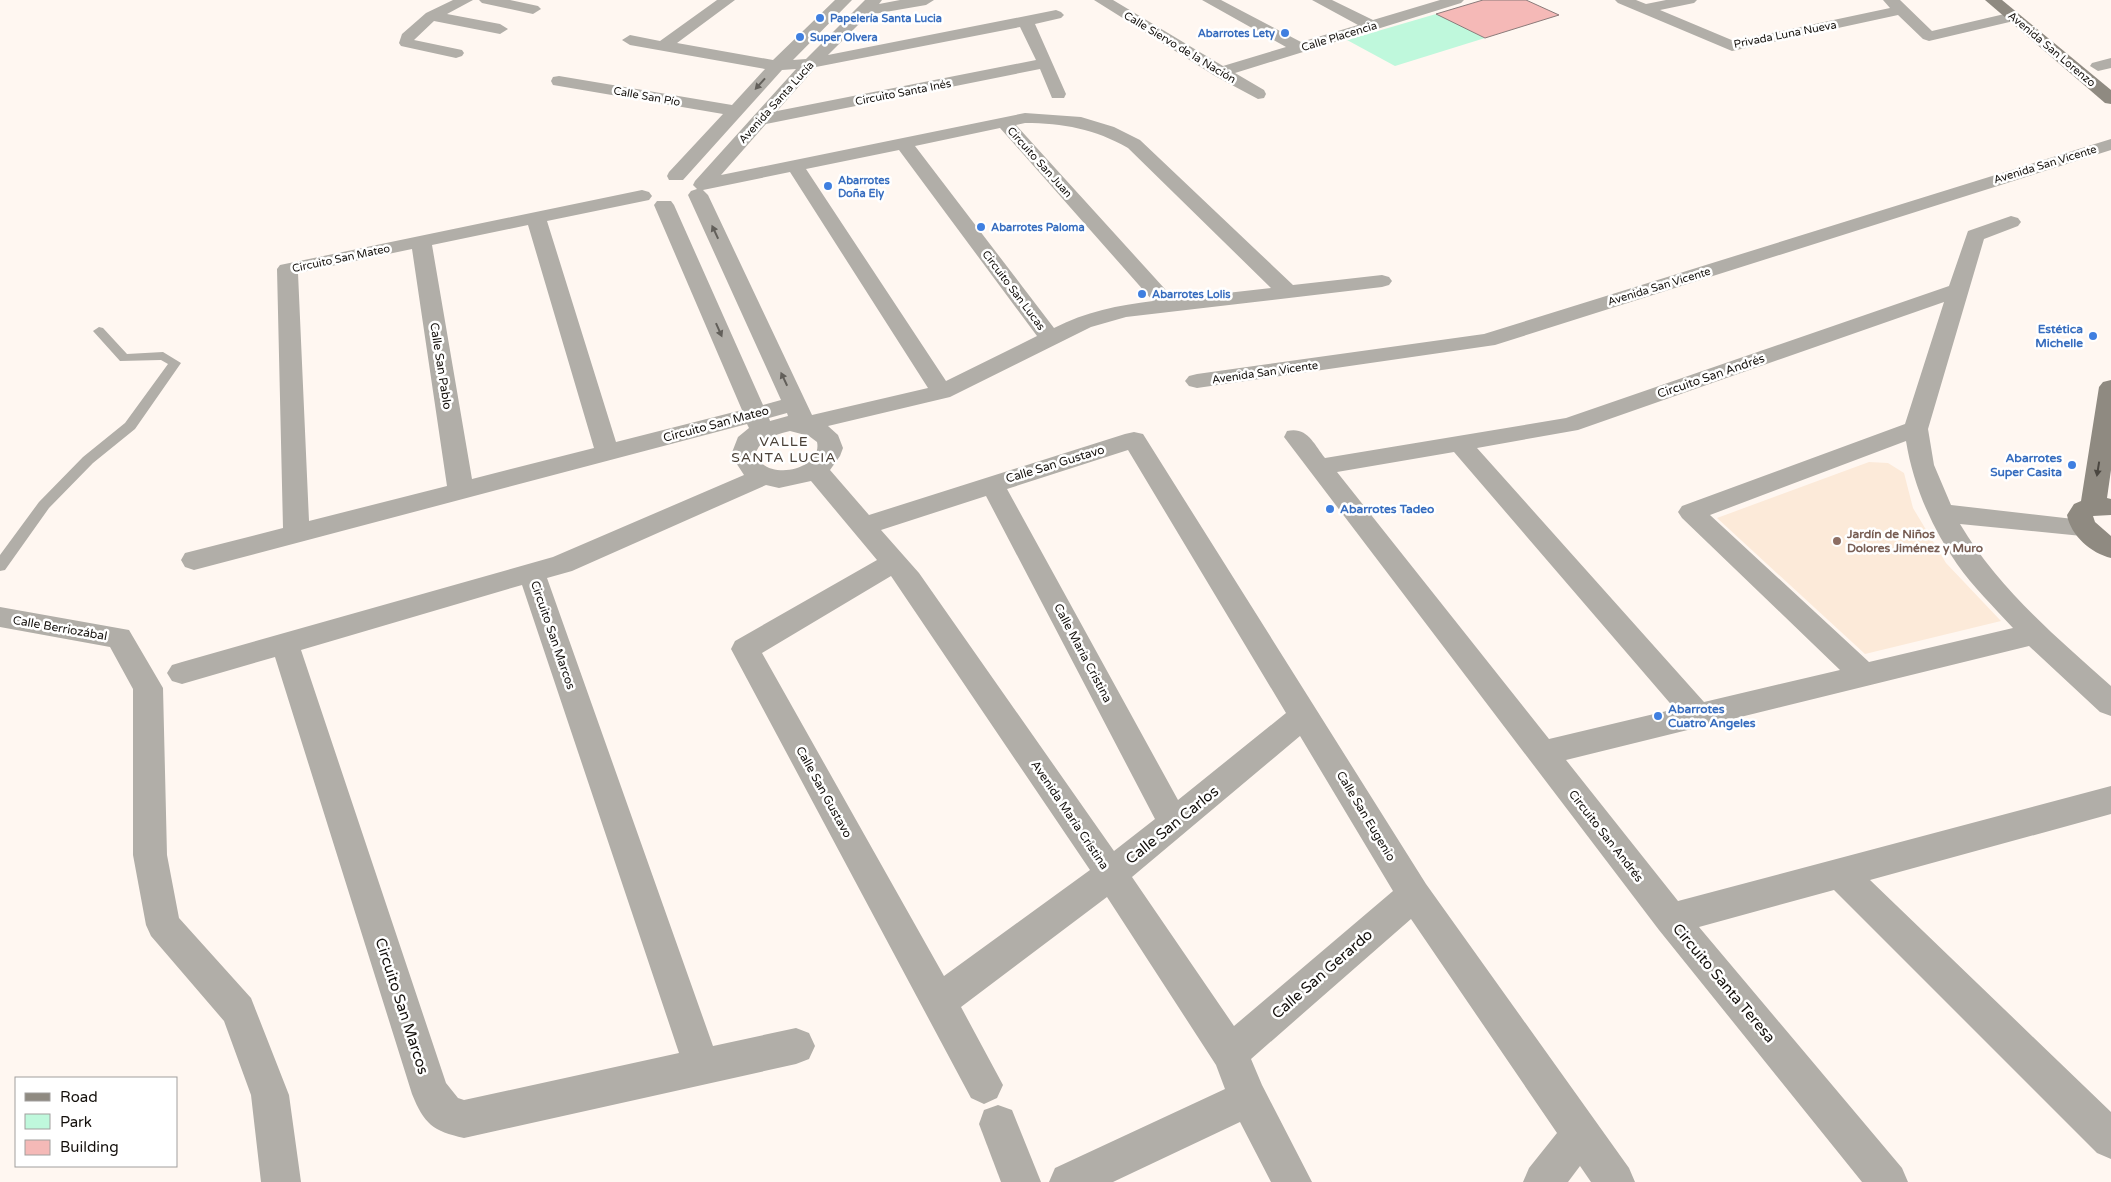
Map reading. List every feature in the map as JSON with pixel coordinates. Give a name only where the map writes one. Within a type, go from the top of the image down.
[{"type":"street","points":[[456,54],[407,40],[431,16],[465,0]]},
{"type":"street","points":[[487,0],[533,9]]},
{"type":"street","points":[[663,46],[727,0]]},
{"type":"street","name":"Avenida Santa Lucía","points":[[676,176],[777,66],[844,0]]},
{"type":"street","points":[[868,6],[926,0]]},
{"type":"street","name":"Calle Siervo de la Nación","points":[[1102,0],[1258,94]]},
{"type":"street","points":[[1210,0],[1300,48]]},
{"type":"street","points":[[1320,0],[1372,26]]},
{"type":"street","name":"Privada Luna Nueva","points":[[1623,0],[1732,46],[1896,5],[1929,36],[2013,17]]},
{"type":"street","points":[[1644,9],[1689,0]]},
{"type":"street","name":"Avenida San Lorenzo","points":[[1993,0],[2013,17],[2077,60],[2111,99]]},
{"type":"street","name":"Avenida San Lorenzo","points":[[2016,0],[2052,29]]},
{"type":"street","name":"Calle Placencia","points":[[1221,72],[1372,26],[1443,2]]},
{"type":"street","name":"Avenida Santa Lucía","points":[[700,190],[811,64],[868,6]]},
{"type":"street","points":[[431,16],[500,29]]},
{"type":"street","points":[[630,40],[777,66],[811,64],[1056,16]]},
{"type":"street","points":[[2013,17],[2037,17]]},
{"type":"street","points":[[1026,22],[1046,63],[1058,94]]},
{"type":"street","points":[[2077,60],[2107,68]]},
{"type":"street","name":"Circuito Santa Inés","points":[[760,120],[1046,63]]},
{"type":"street","name":"Calle San Pío","points":[[558,81],[735,111]]},
{"type":"street","name":"Circuito San Juan","points":[[1004,122],[1025,118],[1059,117],[1100,126],[1123,137],[1134,144],[1288,292]]},
{"type":"street","points":[[650,187],[650,203],[664,205],[683,203],[700,190],[795,166],[1004,122]]},
{"type":"street","name":"Circuito San Juan","points":[[1004,122],[1169,306]]},
{"type":"street","name":"Circuito San Lucas","points":[[799,414],[942,392],[1051,339],[903,143]]},
{"type":"street","name":"Avenida San Vicente","points":[[1197,381],[1487,340],[2111,144]]},
{"type":"street","points":[[795,166],[942,392]]},
{"type":"street","points":[[664,205],[759,422],[745,446],[742,455],[744,464],[751,472],[762,477],[789,479],[815,469],[827,457],[830,442],[825,434],[799,414],[743,293],[696,180],[676,176]]},
{"type":"street","name":"Circuito San Mateo","points":[[296,534],[287,270],[536,218],[650,187],[676,176]]},
{"type":"street","points":[[536,218],[607,452]]},
{"type":"street","points":[[2011,222],[1975,235],[1916,429],[1922,465],[1941,513],[1967,558],[2034,634],[2111,704]]},
{"type":"street","name":"Calle San Pablo","points":[[420,242],[461,491]]},
{"type":"street","points":[[1051,339],[1083,322],[1125,312],[1382,281]]},
{"type":"street","name":"Circuito San Andrés","points":[[1319,467],[1570,425],[1959,290]]},
{"type":"street","points":[[706,302],[743,293]]},
{"type":"street","points":[[2108,549],[2095,514],[2111,387]]},
{"type":"street","name":"Circuito San Mateo","points":[[194,560],[607,452],[799,414]]},
{"type":"street","points":[[1864,675],[1691,512],[1916,429]]},
{"type":"street","name":"Circuito San Andrés","points":[[1296,437],[1671,919]]},
{"type":"street","name":"Calle San Gustavo","points":[[864,526],[1134,440]]},
{"type":"street","name":"Calle San Eugenio","points":[[1134,440],[1305,715],[1414,895],[1615,1182]]},
{"type":"street","points":[[1459,443],[1698,715]]},
{"type":"street","name":"Avenida María Cristina","points":[[815,469],[909,580],[1111,874],[1230,1053],[1248,1098],[1292,1182]]},
{"type":"street","name":"Circuito San Marcos","points":[[182,673],[562,564],[762,477]]},
{"type":"street","name":"Calle María Cristina","points":[[992,484],[1174,823]]},
{"type":"street","points":[[1941,513],[2095,514]]},
{"type":"street","name":"Calle San Gustavo","points":[[894,562],[745,649],[984,1085]]},
{"type":"street","name":"Circuito San Marcos","points":[[532,573],[702,1066]]},
{"type":"street","name":"Calle Berriozábal","points":[[0,618],[119,638],[148,688],[150,855],[163,925],[238,1010],[270,1095],[280,1182]]},
{"type":"street","points":[[1542,753],[2034,634]]},
{"type":"street","name":"Circuito San Marcos","points":[[285,644],[431,1094],[447,1115],[464,1119],[796,1046]]},
{"type":"street","name":"Calle San Carlos","points":[[939,1002],[1111,874],[1305,715]]},
{"type":"street","name":"Circuito Santa Teresa","points":[[1888,1182],[1671,919],[2111,800]]},
{"type":"street","points":[[1840,873],[2111,1139]]},
{"type":"street","name":"Calle San Gerardo","points":[[1230,1053],[1414,895]]},
{"type":"street","points":[[1069,1182],[1248,1098]]},
{"type":"street","points":[[998,1124],[1021,1182]]},
{"type":"street","points":[[1544,1182],[1581,1134]]},
{"type":"lane","points":[[0,566],[44,505],[88,460],[130,426],[175,363],[163,356],[124,358],[99,330]]},
{"type":"shaded area","name":"Jardín de Niños Dolores Jiménez y Muro","points":[[1869,462],[1888,463],[1904,473],[1913,508],[1946,563],[2001,621],[1865,654],[1717,518]]},
{"type":"green space","points":[[1436,14],[1485,38],[1395,66],[1347,40]]},
{"type":"building","points":[[1483,0],[1526,0],[1559,15],[1485,38],[1436,14]]},
{"type":"place","name":"Papelería Santa Lucia","points":[[820,18]]},
{"type":"place","name":"Abarrotes Lety","points":[[1285,33]]},
{"type":"place","name":"Super Olvera","points":[[800,37]]},
{"type":"place","name":"Abarrotes Doña Ely","points":[[828,186]]},
{"type":"place","name":"Abarrotes Paloma","points":[[981,227]]},
{"type":"place","name":"Abarrotes Lolis","points":[[1142,294]]},
{"type":"place","name":"Estética Michelle","points":[[2093,336]]},
{"type":"place","name":"Abarrotes Super Casita","points":[[2072,465]]},
{"type":"place","name":"Abarrotes Tadeo","points":[[1330,509]]},
{"type":"place","name":"Jardín de Niños Dolores Jiménez y Muro","points":[[1837,541]]},
{"type":"place","name":"Abarrotes Cuatro Angeles","points":[[1658,716]]},
{"type":"district","name":"VALLE SANTA LUCIA","points":[[784,450]]}]
